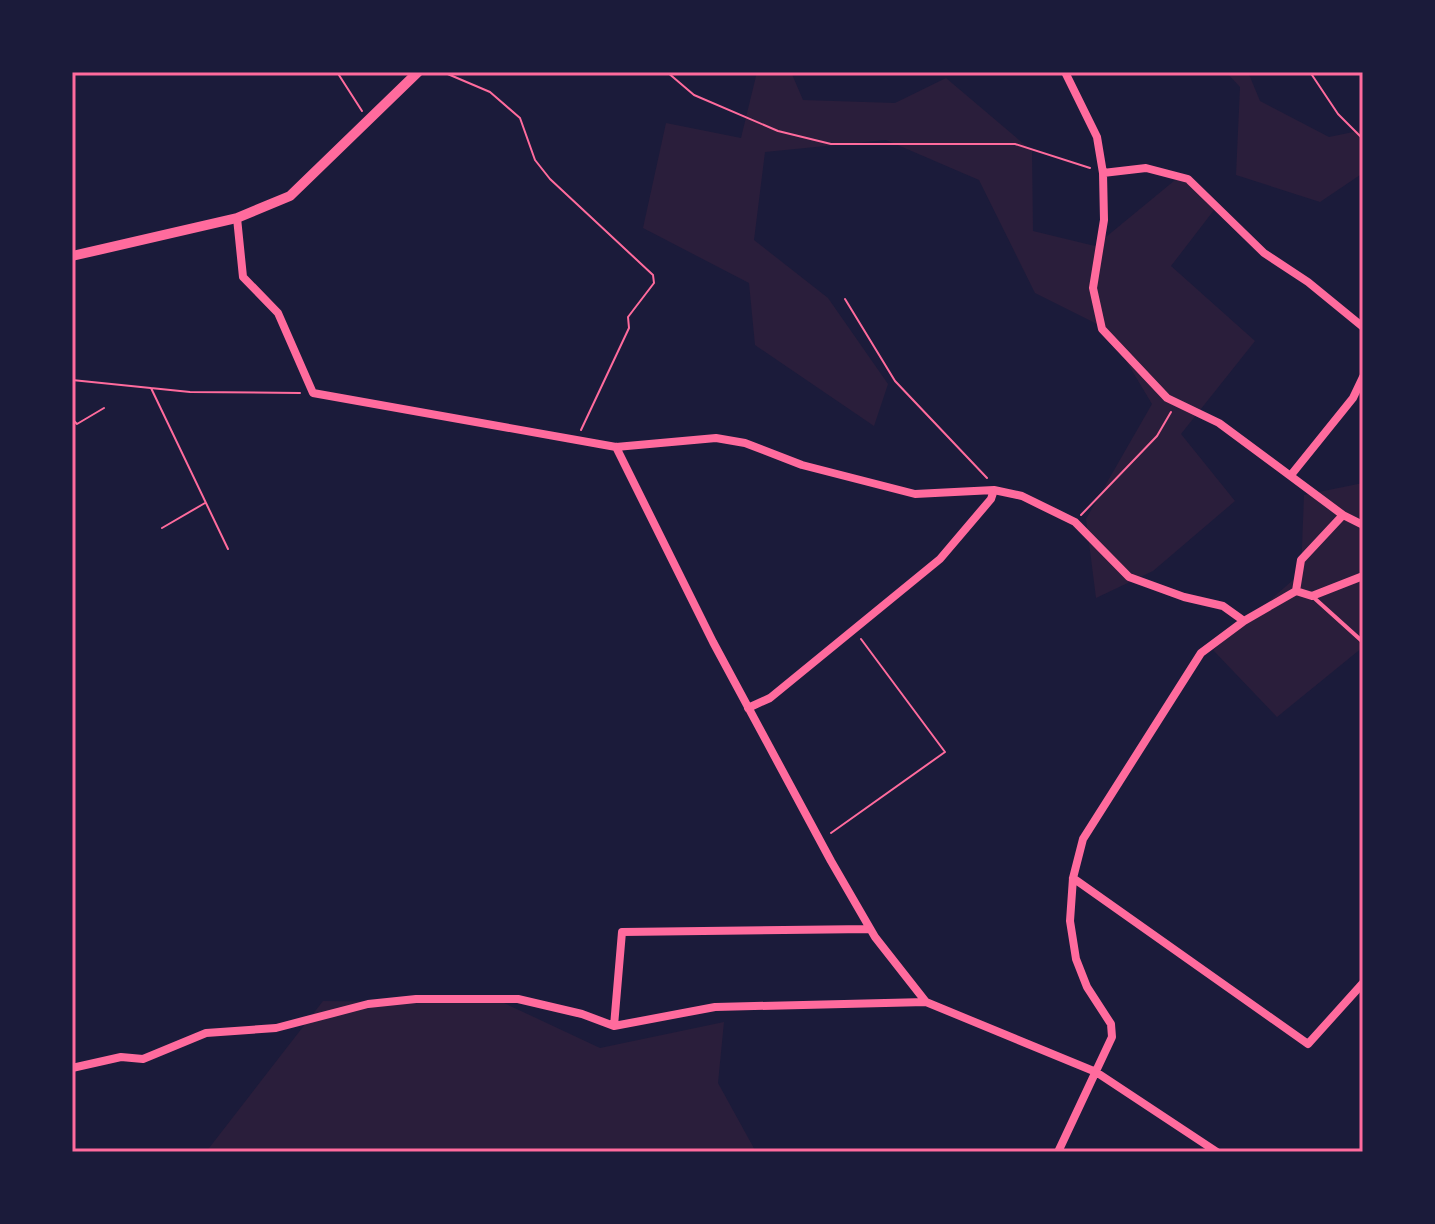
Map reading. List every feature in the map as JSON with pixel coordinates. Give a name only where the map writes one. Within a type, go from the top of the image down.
[{"type":"street","points":[[72,256],[237,218],[290,196],[418,72]]},
{"type":"street","points":[[1065,72],[1097,137],[1103,173],[1104,220],[1093,288],[1102,329],[1174,402],[1219,423],[1343,515],[1363,525]]},
{"type":"street","points":[[1103,173],[1146,168],[1188,179],[1264,253],[1362,324]]},
{"type":"street","points":[[237,218],[243,277],[278,313],[313,393],[616,447],[716,438],[745,443],[802,465],[915,494],[994,490],[1022,496],[1075,522],[1129,577],[1184,597],[1223,606],[1244,621]]},
{"type":"street","points":[[1291,475],[1353,398],[1363,377]]},
{"type":"street","points":[[616,447],[645,511],[820,840],[870,929],[926,1002]]},
{"type":"street","points":[[748,708],[770,698],[940,559],[991,499],[994,490]]},
{"type":"street","points":[[1296,591],[1301,560],[1343,515]]},
{"type":"street","points":[[1058,1152],[1112,1037],[1111,1024],[1087,987],[1076,959],[1070,921],[1073,878],[1089,827],[1201,653],[1244,621],[1296,591],[1312,596],[1363,576]]},
{"type":"street","points":[[1073,878],[1308,1044],[1363,983]]},
{"type":"street","points":[[614,1026],[622,932],[870,929]]},
{"type":"street","points":[[72,1068],[121,1057],[143,1059],[206,1033],[276,1028],[368,1004],[416,999],[518,999],[582,1014],[614,1026],[715,1007],[926,1002],[1096,1072],[1217,1152]]},
{"type":"lane","points":[[1312,596],[1363,642]]},
{"type":"path","points":[[337,72],[369,122]]},
{"type":"path","points":[[443,72],[490,92],[520,118],[535,160],[550,179],[653,275],[654,283],[628,317],[629,328],[582,423],[581,439]]},
{"type":"path","points":[[667,72],[694,95],[778,131],[831,144],[1015,144],[1103,173]]},
{"type":"path","points":[[1310,72],[1338,114],[1363,139]]},
{"type":"path","points":[[845,299],[895,381],[994,490]]},
{"type":"path","points":[[72,380],[190,392],[313,393]]},
{"type":"path","points":[[151,387],[228,549]]},
{"type":"path","points":[[1075,522],[1157,436],[1174,402]]},
{"type":"path","points":[[72,419],[77,424],[104,408]]},
{"type":"path","points":[[162,528],[206,503]]},
{"type":"path","points":[[820,840],[945,752],[854,629]]},
{"type":"shaded area","points":[[757,72],[791,72],[803,100],[895,103],[946,78],[1032,151],[1033,231],[1095,246],[1180,176],[1214,210],[1171,266],[1255,341],[1181,434],[1235,501],[1153,571],[1096,598],[1086,519],[1152,404],[1107,329],[1035,293],[979,180],[886,140],[765,152],[754,240],[828,298],[888,384],[874,426],[755,345],[749,283],[643,228],[666,123],[741,138]]},
{"type":"shaded area","points":[[1226,72],[1248,72],[1260,101],[1329,137],[1363,130],[1363,173],[1320,202],[1236,175],[1240,87]]},
{"type":"shaded area","points":[[1363,483],[1363,647],[1277,717],[1213,650],[1301,573],[1304,495]]},
{"type":"shaded area","points":[[323,1001],[504,1003],[600,1048],[724,1022],[718,1083],[756,1152],[206,1152]]}]
